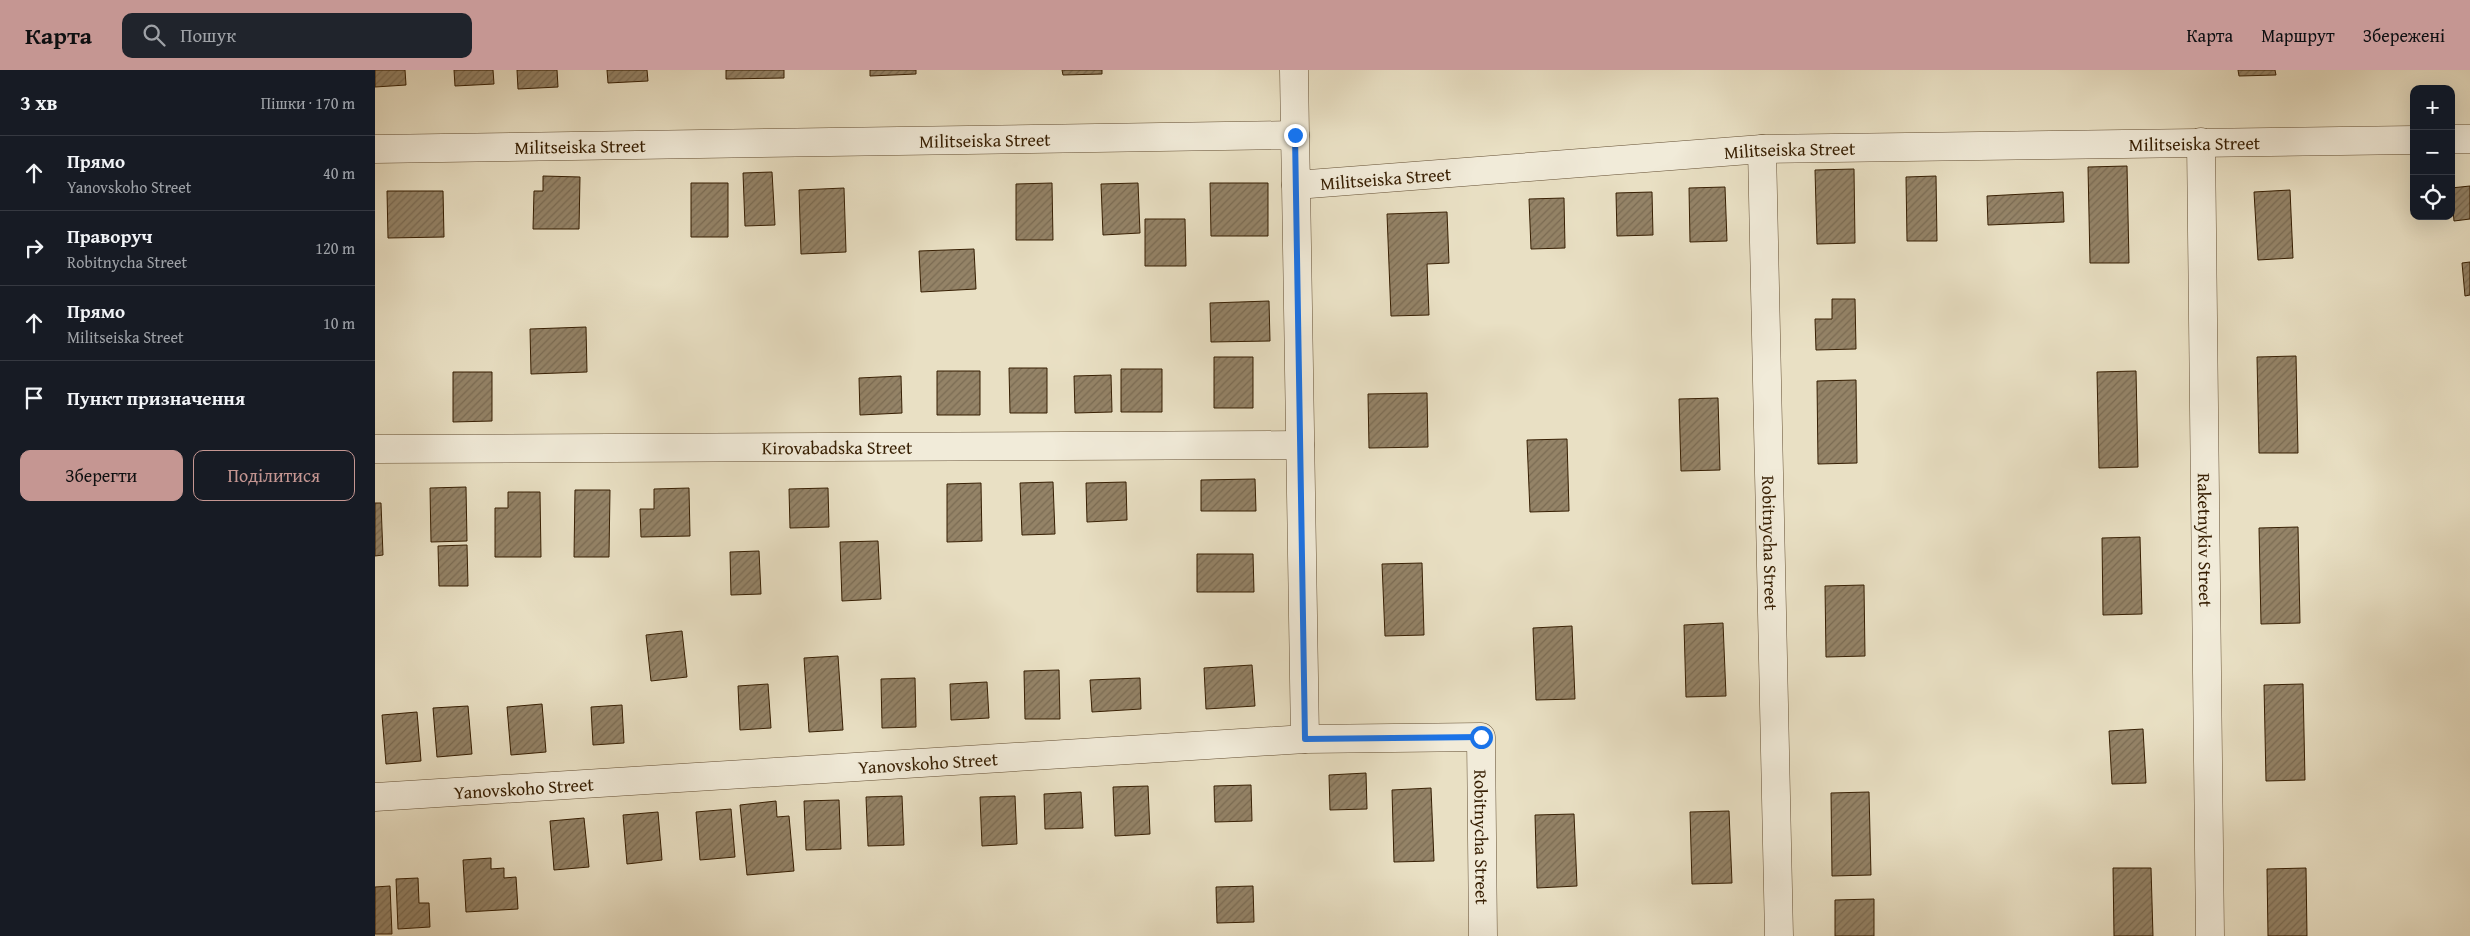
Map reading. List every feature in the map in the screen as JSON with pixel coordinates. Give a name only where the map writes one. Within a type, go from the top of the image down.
[{"type":"street","points":[[1294,70],[1295,135]]},
{"type":"street","name":"Militseiska Street","points":[[375,149],[1295,135],[1296,185],[1763,148],[2410,140]]},
{"type":"street","points":[[2455,139],[2470,139]]},
{"type":"street","name":"Raketnykiv Street","points":[[2201,142],[2210,936]]},
{"type":"street","name":"Robitnycha Street","points":[[1763,148],[1779,936]]},
{"type":"street","points":[[1296,185],[1305,739]]},
{"type":"street","name":"Kirovabadska Street","points":[[375,449],[1300,445]]},
{"type":"street","name":"Robitnycha Street","points":[[1481,737],[1483,936]]},
{"type":"street","name":"Yanovskoho Street","points":[[375,797],[1305,739],[1481,737]]},
{"type":"building","points":[[375,70],[405,70],[406,85],[375,87]]},
{"type":"building","points":[[454,70],[493,70],[494,84],[455,86]]},
{"type":"building","points":[[517,70],[557,70],[558,87],[518,89]]},
{"type":"building","points":[[607,70],[647,70],[648,81],[608,83]]},
{"type":"building","points":[[726,70],[784,70],[784,78],[726,79]]},
{"type":"building","points":[[870,70],[916,70],[916,74],[870,76]]},
{"type":"building","points":[[1062,70],[1102,70],[1102,74],[1063,75]]},
{"type":"building","points":[[2238,70],[2275,70],[2276,75],[2239,76]]},
{"type":"building","points":[[2127,166],[2129,263],[2090,263],[2088,167]]},
{"type":"building","points":[[1854,169],[1855,243],[1817,244],[1815,170]]},
{"type":"building","points":[[772,172],[775,225],[745,226],[743,173]]},
{"type":"building","points":[[543,176],[580,177],[579,229],[533,229],[534,191],[543,191]]},
{"type":"building","points":[[1936,176],[1937,241],[1907,241],[1906,177]]},
{"type":"building","points":[[691,183],[728,183],[728,237],[691,237]]},
{"type":"building","points":[[1052,183],[1053,240],[1016,240],[1016,184]]},
{"type":"building","points":[[1138,183],[1140,233],[1103,235],[1101,184]]},
{"type":"building","points":[[1210,183],[1268,183],[1268,236],[1211,236]]},
{"type":"building","points":[[2470,186],[2470,219],[2454,221],[2455,188]]},
{"type":"building","points":[[1725,187],[1727,241],[1690,242],[1689,188]]},
{"type":"building","points":[[844,188],[846,252],[801,254],[799,190]]},
{"type":"building","points":[[2290,190],[2293,258],[2258,260],[2254,192]]},
{"type":"building","points":[[387,191],[443,191],[444,237],[388,238]]},
{"type":"building","points":[[1652,192],[1653,235],[1617,236],[1616,193]]},
{"type":"building","points":[[2063,192],[2064,222],[1988,225],[1987,196]]},
{"type":"building","points":[[1564,198],[1565,248],[1531,249],[1529,199]]},
{"type":"building","points":[[1447,212],[1449,263],[1427,264],[1429,315],[1391,316],[1387,214]]},
{"type":"building","points":[[1145,219],[1185,219],[1186,266],[1145,266]]},
{"type":"building","points":[[974,249],[976,289],[921,292],[919,251]]},
{"type":"building","points":[[2470,262],[2470,295],[2465,296],[2462,263]]},
{"type":"building","points":[[1832,299],[1855,299],[1856,349],[1816,350],[1815,319],[1832,319]]},
{"type":"building","points":[[1269,301],[1270,341],[1211,342],[1210,303]]},
{"type":"building","points":[[586,327],[587,372],[531,374],[530,329]]},
{"type":"building","points":[[2296,356],[2298,453],[2259,453],[2257,357]]},
{"type":"building","points":[[1214,357],[1253,357],[1253,408],[1214,408]]},
{"type":"building","points":[[1009,368],[1047,368],[1047,413],[1010,413]]},
{"type":"building","points":[[1121,369],[1162,369],[1162,412],[1121,412]]},
{"type":"building","points":[[937,371],[980,371],[980,415],[937,415]]},
{"type":"building","points":[[2136,371],[2138,467],[2099,468],[2097,372]]},
{"type":"building","points":[[453,372],[492,372],[492,421],[453,422]]},
{"type":"building","points":[[1111,375],[1112,412],[1075,413],[1074,376]]},
{"type":"building","points":[[901,376],[902,413],[860,415],[859,378]]},
{"type":"building","points":[[1856,380],[1857,463],[1818,464],[1817,381]]},
{"type":"building","points":[[1427,393],[1428,447],[1369,448],[1368,394]]},
{"type":"building","points":[[1718,398],[1720,470],[1681,471],[1679,399]]},
{"type":"building","points":[[1567,439],[1569,511],[1530,512],[1527,440]]},
{"type":"building","points":[[1255,479],[1256,511],[1201,511],[1201,480]]},
{"type":"building","points":[[1053,482],[1055,534],[1022,535],[1020,483]]},
{"type":"building","points":[[1126,482],[1127,520],[1087,522],[1086,483]]},
{"type":"building","points":[[981,483],[982,541],[947,542],[947,484]]},
{"type":"building","points":[[466,487],[467,541],[431,542],[430,488]]},
{"type":"building","points":[[689,488],[690,536],[641,537],[640,509],[654,509],[654,489]]},
{"type":"building","points":[[828,488],[829,527],[790,528],[789,489]]},
{"type":"building","points":[[575,490],[610,490],[609,557],[574,557]]},
{"type":"building","points":[[508,492],[540,492],[541,557],[495,557],[495,508],[508,508]]},
{"type":"building","points":[[375,503],[381,503],[383,555],[375,556]]},
{"type":"building","points":[[2298,527],[2300,623],[2261,624],[2259,528]]},
{"type":"building","points":[[2140,537],[2142,614],[2103,615],[2102,538]]},
{"type":"building","points":[[878,541],[881,599],[842,601],[840,542]]},
{"type":"building","points":[[467,545],[468,586],[439,586],[438,546]]},
{"type":"building","points":[[759,551],[761,594],[731,595],[730,552]]},
{"type":"building","points":[[1197,554],[1253,554],[1254,592],[1197,592]]},
{"type":"building","points":[[1422,563],[1424,635],[1385,636],[1382,564]]},
{"type":"building","points":[[1864,585],[1865,656],[1826,657],[1825,586]]},
{"type":"building","points":[[1723,623],[1726,696],[1686,697],[1684,625]]},
{"type":"building","points":[[1572,626],[1575,699],[1536,700],[1533,628]]},
{"type":"building","points":[[682,631],[687,677],[651,681],[646,635]]},
{"type":"building","points":[[838,656],[843,730],[809,732],[804,658]]},
{"type":"building","points":[[1252,665],[1255,706],[1206,709],[1204,668]]},
{"type":"building","points":[[1059,670],[1060,719],[1025,719],[1024,671]]},
{"type":"building","points":[[915,678],[916,727],[882,728],[881,679]]},
{"type":"building","points":[[1140,678],[1141,709],[1092,712],[1090,680]]},
{"type":"building","points":[[987,682],[989,718],[951,720],[950,684]]},
{"type":"building","points":[[768,684],[771,728],[740,730],[738,686]]},
{"type":"building","points":[[2303,684],[2305,780],[2266,781],[2264,685]]},
{"type":"building","points":[[542,704],[546,752],[511,755],[507,707]]},
{"type":"building","points":[[622,705],[624,743],[593,745],[591,707]]},
{"type":"building","points":[[468,706],[472,754],[437,757],[433,708]]},
{"type":"building","points":[[417,712],[421,761],[386,764],[382,715]]},
{"type":"building","points":[[2143,729],[2146,783],[2112,784],[2109,731]]},
{"type":"building","points":[[1366,773],[1367,809],[1330,810],[1329,775]]},
{"type":"building","points":[[1251,785],[1252,821],[1215,822],[1214,786]]},
{"type":"building","points":[[1148,786],[1150,834],[1115,836],[1113,787]]},
{"type":"building","points":[[1431,788],[1434,861],[1394,862],[1392,790]]},
{"type":"building","points":[[1081,792],[1083,828],[1045,829],[1044,794]]},
{"type":"building","points":[[1869,792],[1871,875],[1832,876],[1831,793]]},
{"type":"building","points":[[902,796],[904,845],[868,846],[866,797]]},
{"type":"building","points":[[1015,796],[1017,844],[982,846],[980,797]]},
{"type":"building","points":[[839,800],[841,849],[806,850],[804,801]]},
{"type":"building","points":[[776,801],[777,817],[789,816],[794,871],[747,875],[740,805]]},
{"type":"building","points":[[731,809],[735,857],[700,860],[696,812]]},
{"type":"building","points":[[1729,811],[1732,883],[1692,884],[1690,812]]},
{"type":"building","points":[[658,812],[662,860],[627,864],[623,815]]},
{"type":"building","points":[[1574,814],[1577,886],[1537,888],[1535,815]]},
{"type":"building","points":[[584,818],[589,867],[554,870],[550,821]]},
{"type":"building","points":[[491,858],[491,869],[504,868],[504,878],[516,877],[518,909],[466,912],[463,860]]},
{"type":"building","points":[[2113,868],[2151,868],[2153,936],[2114,936]]},
{"type":"building","points":[[2306,868],[2307,936],[2268,936],[2267,869]]},
{"type":"building","points":[[418,878],[419,903],[429,903],[430,927],[398,929],[396,879]]},
{"type":"building","points":[[390,886],[392,934],[375,934],[375,887]]},
{"type":"building","points":[[1253,886],[1254,922],[1217,923],[1216,887]]},
{"type":"building","points":[[1874,899],[1874,936],[1835,936],[1835,900]]},
{"type":"route","points":[[1295,135],[1305,739],[1481,737]]}]
